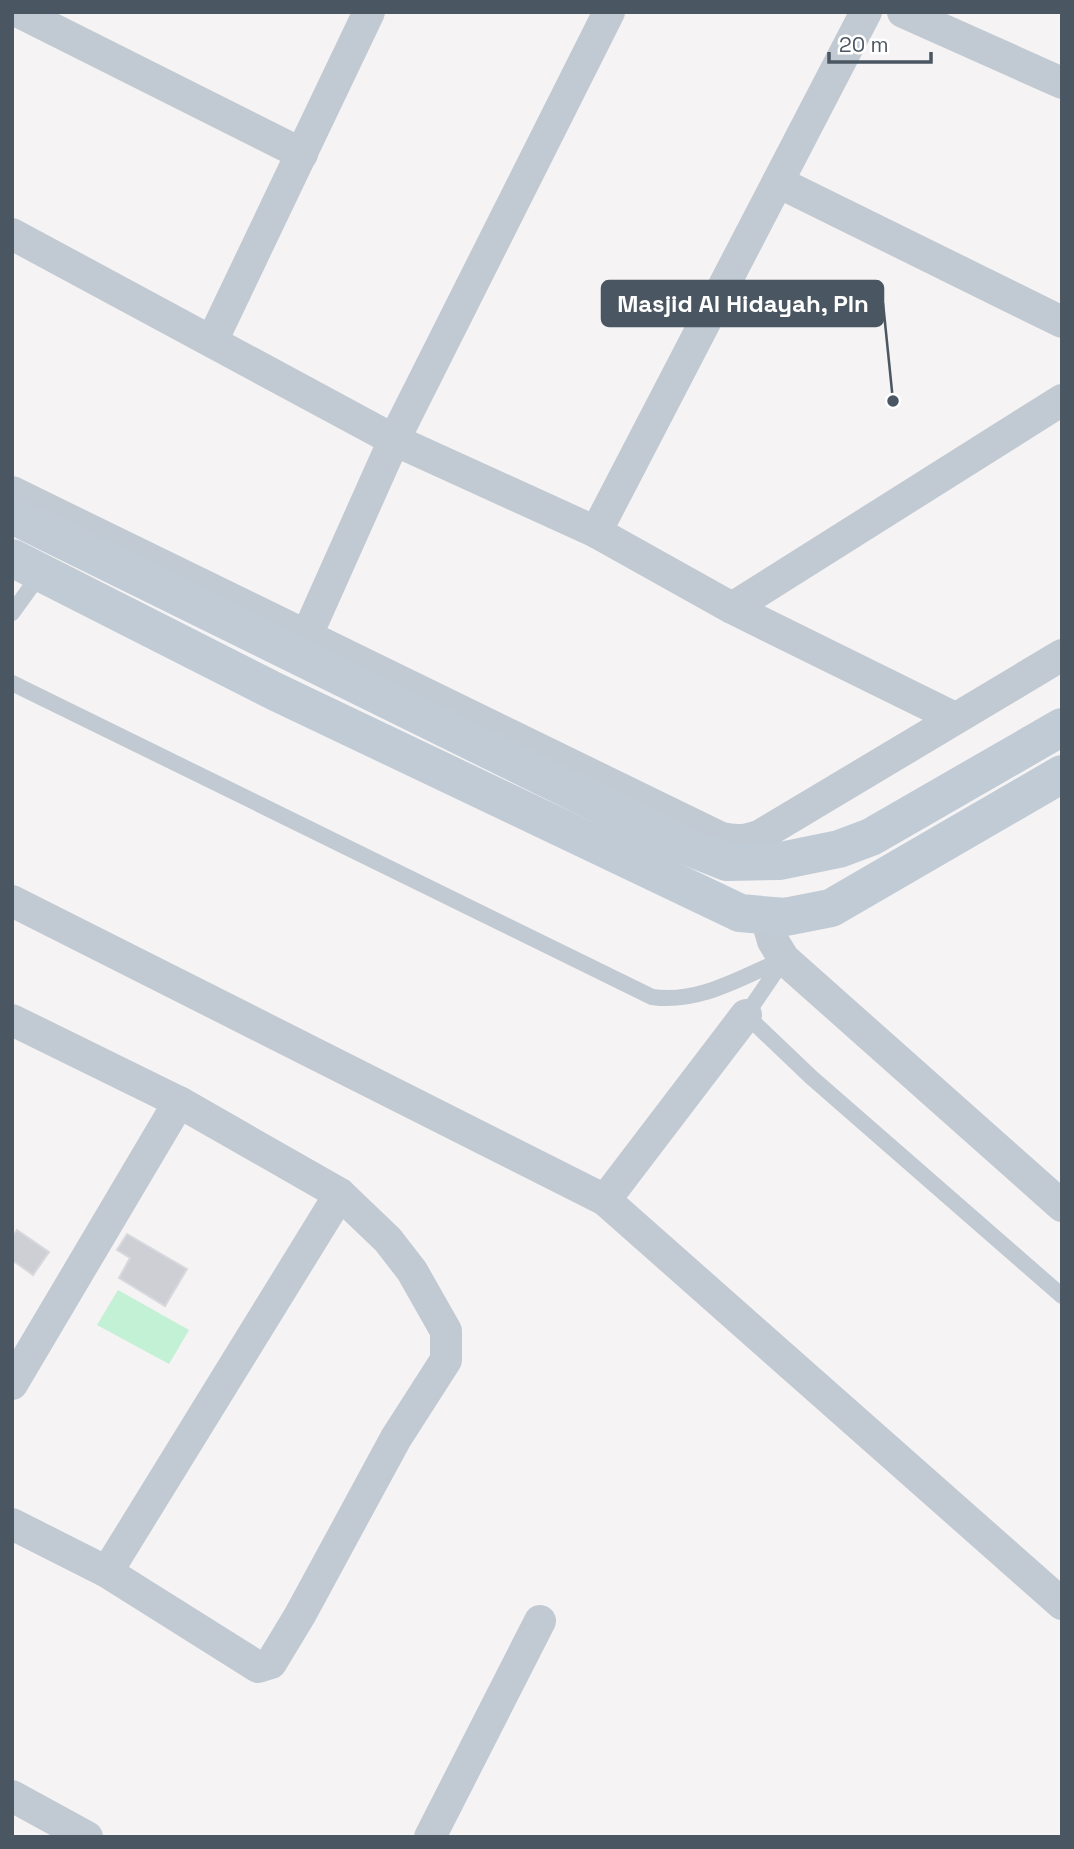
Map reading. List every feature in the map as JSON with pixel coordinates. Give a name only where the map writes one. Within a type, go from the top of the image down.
[{"type":"main road","points":[[12,515],[301,647],[674,841],[727,862],[757,863],[810,857],[871,837],[1062,727]]},
{"type":"main road","points":[[26,566],[276,692],[740,913],[766,917],[804,916],[831,908],[1062,774]]},
{"type":"street","points":[[19,12],[302,154]]},
{"type":"street","points":[[212,341],[369,12]]},
{"type":"street","points":[[301,647],[394,440],[609,12]]},
{"type":"street","points":[[596,532],[866,12]]},
{"type":"street","points":[[903,12],[1062,83]]},
{"type":"street","points":[[778,182],[1062,322]]},
{"type":"street","points":[[12,234],[394,440],[596,532],[733,608],[955,718]]},
{"type":"street","points":[[733,608],[1062,400]]},
{"type":"street","points":[[12,492],[301,647],[708,832],[734,841],[746,841],[761,835],[1062,655]]},
{"type":"street","points":[[12,901],[605,1200],[1062,1604]]},
{"type":"street","points":[[766,917],[773,941],[784,958],[1062,1206]]},
{"type":"street","points":[[605,1200],[746,1015]]},
{"type":"street","points":[[12,1020],[179,1102],[340,1194],[388,1240],[412,1271],[446,1331],[446,1360],[396,1438],[271,1663],[258,1667],[107,1572],[12,1524]]},
{"type":"street","points":[[12,1384],[179,1102]]},
{"type":"street","points":[[107,1572],[340,1194]]},
{"type":"street","points":[[430,1837],[540,1621]]},
{"type":"street","points":[[12,1796],[87,1837]]},
{"type":"lane","points":[[12,613],[26,566]]},
{"type":"lane","points":[[12,683],[652,997],[683,998],[705,993],[784,958]]},
{"type":"lane","points":[[784,958],[746,1015],[811,1077],[1062,1296]]},
{"type":"green space","points":[[118,1290],[189,1330],[169,1364],[97,1325]]},
{"type":"building","points":[[17,1230],[49,1252],[33,1275],[12,1260],[12,1237]]},
{"type":"building","points":[[127,1234],[187,1269],[165,1306],[119,1278],[130,1258],[117,1250]]},
{"type":"place","name":"Masjid Al Hidayah, Pln","points":[[893,401]]}]
